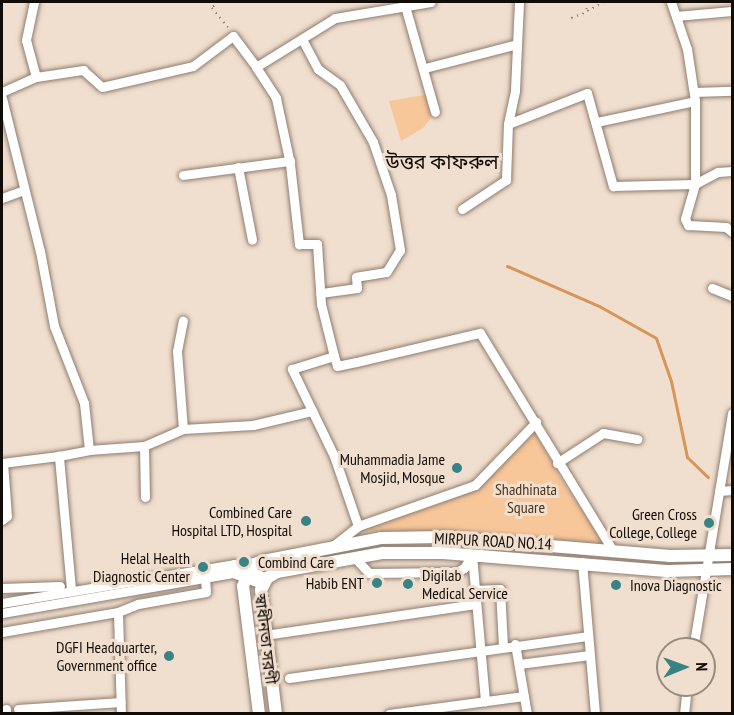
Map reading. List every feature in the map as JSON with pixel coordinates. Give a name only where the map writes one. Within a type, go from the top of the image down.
[{"type":"main road","name":"MIRPUR ROAD NO.14","points":[[247,574],[263,561],[334,545],[381,538],[443,537],[708,558],[732,555]]},
{"type":"main road","name":"MIRPUR ROAD NO.14","points":[[264,584],[289,568],[383,554],[472,555],[706,572],[732,569]]},
{"type":"main road","name":"স্বাধীনতা সরণী","points":[[247,574],[243,586],[259,714]]},
{"type":"main road","name":"স্বাধীনতা সরণী","points":[[264,584],[266,635],[276,714]]},
{"type":"street","points":[[34,2],[26,40],[36,77]]},
{"type":"street","points":[[256,67],[303,41],[335,18],[431,2]]},
{"type":"street","points":[[462,209],[506,180],[508,124],[519,2]]},
{"type":"street","points":[[671,2],[694,96],[695,184],[686,219],[688,225],[726,227],[732,232]]},
{"type":"street","points":[[405,6],[425,68],[435,112]]},
{"type":"street","points":[[676,16],[732,11]]},
{"type":"street","points":[[2,93],[36,77],[83,70],[102,87],[193,66],[233,36],[276,98],[290,161],[299,244],[317,244],[320,293],[337,366],[480,333],[536,422],[557,464],[613,551]]},
{"type":"street","points":[[303,41],[318,69],[340,85],[374,142],[392,195],[400,250],[386,272],[356,277],[357,288],[320,293]]},
{"type":"street","points":[[425,68],[517,44]]},
{"type":"street","points":[[597,122],[694,96],[732,91]]},
{"type":"street","points":[[508,124],[587,93],[614,186],[695,184],[718,172],[732,171]]},
{"type":"street","points":[[2,98],[54,326],[84,402],[89,450]]},
{"type":"street","points":[[183,175],[290,161]]},
{"type":"street","points":[[238,167],[252,240]]},
{"type":"street","points":[[2,198],[24,190]]},
{"type":"street","points":[[712,288],[732,296]]},
{"type":"street","points":[[183,321],[177,351],[183,429]]},
{"type":"street","points":[[334,356],[292,369],[334,456],[358,526]]},
{"type":"street","points":[[2,520],[8,516],[2,463],[89,450],[144,446],[183,429],[254,425],[312,411]]},
{"type":"street","points":[[695,637],[732,413]]},
{"type":"street","points":[[334,545],[358,526],[475,485],[536,422]]},
{"type":"street","points":[[557,464],[603,433],[637,439]]},
{"type":"street","points":[[144,446],[145,497]]},
{"type":"street","points":[[59,456],[71,587]]},
{"type":"street","points":[[719,491],[732,490]]},
{"type":"street","points":[[355,558],[369,573],[456,572],[464,568],[472,555]]},
{"type":"street","points":[[472,555],[474,604],[485,701]]},
{"type":"street","points":[[582,562],[595,714]]},
{"type":"street","points":[[2,603],[71,587],[234,564],[264,584]]},
{"type":"street","points":[[2,614],[233,573],[247,574]]},
{"type":"street","points":[[2,632],[118,612],[138,604],[206,592],[205,578]]},
{"type":"street","points":[[2,588],[71,587]]},
{"type":"street","points":[[473,590],[500,589],[503,646]]},
{"type":"street","points":[[266,635],[474,604]]},
{"type":"street","points":[[118,612],[121,714]]},
{"type":"street","points":[[289,678],[479,649],[587,636]]},
{"type":"street","points":[[515,644],[527,714]]},
{"type":"street","points":[[519,664],[589,655]]},
{"type":"street","points":[[389,714],[524,696]]},
{"type":"street","points":[[684,714],[686,697]]},
{"type":"street","points":[[18,709],[121,702]]},
{"type":"path","points":[[219,2],[212,8],[233,36]]},
{"type":"path","points":[[586,2],[587,11]]},
{"type":"path","points":[[571,18],[605,2]]},
{"type":"green space","points":[[430,94],[433,115],[423,128],[401,141],[389,101]]},
{"type":"green space","name":"Shadhinata Square","points":[[535,433],[564,484],[607,547],[361,530],[480,486]]},
{"type":"waterway","points":[[507,266],[599,306],[656,338],[671,381],[687,457],[708,477]]},
{"type":"place","name":"Muhammadia Jame Mosjid, Mosque","points":[[457,468]]},
{"type":"place","name":"Combined Care Hospital LTD, Hospital","points":[[306,521]]},
{"type":"place","name":"Green Cross College, College","points":[[709,523]]},
{"type":"place","name":"Combind Care","points":[[244,562]]},
{"type":"place","name":"Helal Health Diagnostic Center","points":[[203,567]]},
{"type":"place","name":"Habib ENT","points":[[377,583]]},
{"type":"place","name":"Digilab Medical Service","points":[[408,584]]},
{"type":"place","name":"Inova Diagnostic","points":[[616,585]]},
{"type":"place","name":"DGFI Headquarter, Government office","points":[[169,656]]},
{"type":"district","name":"উত্তর কাফরুল","points":[[442,162]]}]
